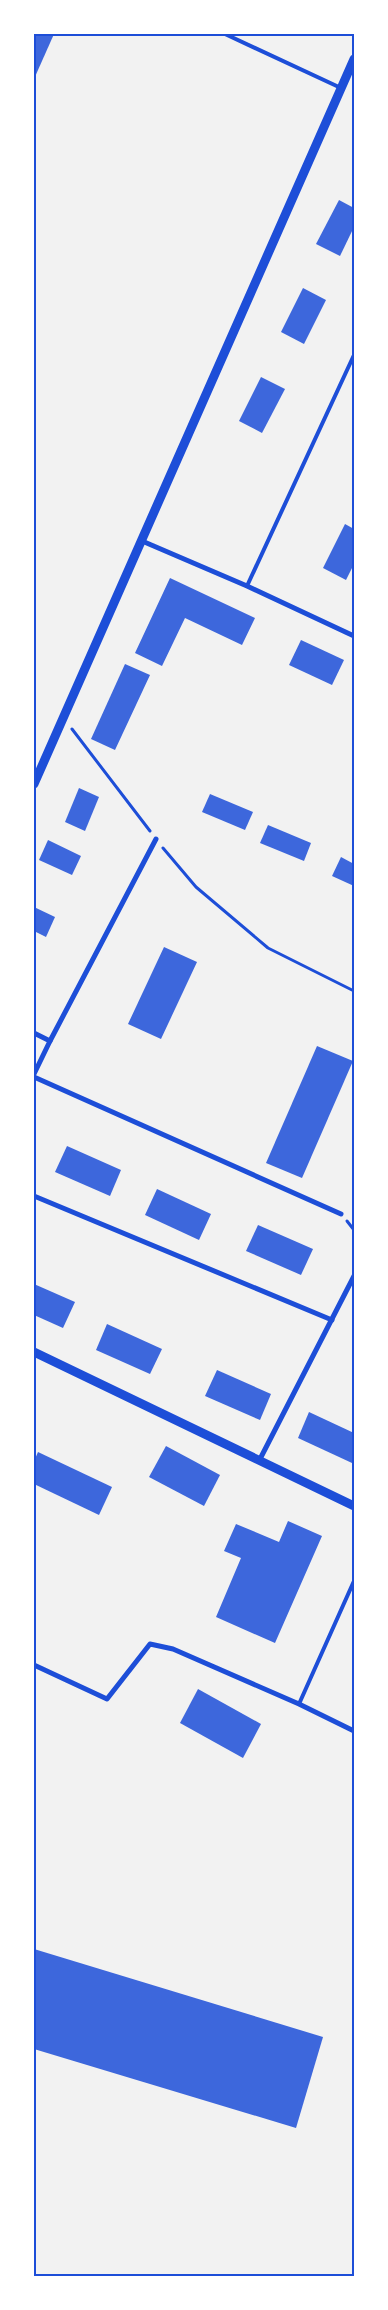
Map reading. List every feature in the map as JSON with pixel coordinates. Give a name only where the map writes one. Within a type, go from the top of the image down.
[{"type":"street","points":[[34,784],[354,59]]},
{"type":"street","points":[[142,542],[247,586],[354,636]]},
{"type":"street","points":[[156,839],[34,1075],[341,1214]]},
{"type":"street","points":[[34,1033],[50,1041]]},
{"type":"street","points":[[34,1196],[332,1320]]},
{"type":"street","points":[[259,1461],[354,1276]]},
{"type":"street","points":[[34,1352],[354,1506]]},
{"type":"street","points":[[34,1665],[107,1699],[150,1644],[173,1649],[299,1704],[354,1731]]},
{"type":"lane","points":[[225,34],[341,88]]},
{"type":"lane","points":[[247,586],[354,355]]},
{"type":"lane","points":[[299,1704],[354,1582]]},
{"type":"path","points":[[64,717],[156,839],[196,887],[268,948],[354,991]]},
{"type":"building","points":[[34,34],[54,34],[34,79]]},
{"type":"building","points":[[339,200],[354,208],[354,227],[340,256],[316,244]]},
{"type":"building","points":[[303,288],[326,300],[304,344],[281,332]]},
{"type":"building","points":[[261,377],[285,389],[262,433],[239,421]]},
{"type":"building","points":[[345,524],[354,529],[354,564],[346,580],[323,568]]},
{"type":"building","points":[[170,578],[255,618],[242,645],[185,618],[162,666],[135,653]]},
{"type":"building","points":[[301,640],[344,660],[332,685],[289,665]]},
{"type":"building","points":[[125,664],[150,675],[115,750],[91,739]]},
{"type":"building","points":[[79,788],[99,797],[85,831],[65,822]]},
{"type":"building","points":[[210,794],[253,812],[245,830],[202,812]]},
{"type":"building","points":[[268,825],[311,843],[304,861],[260,843]]},
{"type":"building","points":[[48,840],[81,856],[72,875],[39,860]]},
{"type":"building","points":[[341,857],[354,864],[354,886],[332,876]]},
{"type":"building","points":[[34,907],[55,917],[46,937],[34,931]]},
{"type":"building","points":[[164,947],[197,962],[161,1039],[128,1024]]},
{"type":"building","points":[[317,1046],[353,1061],[302,1178],[266,1163]]},
{"type":"building","points":[[67,1146],[121,1170],[110,1196],[55,1172]]},
{"type":"building","points":[[157,1189],[211,1214],[199,1240],[145,1215]]},
{"type":"building","points":[[258,1225],[313,1249],[301,1275],[246,1251]]},
{"type":"building","points":[[34,1284],[75,1302],[63,1328],[34,1315]]},
{"type":"building","points":[[107,1324],[162,1349],[150,1374],[96,1350]]},
{"type":"building","points":[[217,1370],[271,1394],[260,1420],[205,1396]]},
{"type":"building","points":[[309,1412],[354,1433],[354,1458],[352,1463],[298,1438]]},
{"type":"building","points":[[166,1446],[220,1475],[204,1506],[149,1477]]},
{"type":"building","points":[[38,1452],[112,1487],[99,1515],[34,1484],[34,1461]]},
{"type":"building","points":[[288,1521],[322,1536],[275,1643],[216,1617],[241,1558],[224,1551],[236,1524],[279,1542]]},
{"type":"building","points":[[198,1689],[261,1724],[243,1758],[180,1723]]},
{"type":"building","points":[[34,1949],[323,2037],[296,2128],[34,2049]]}]
